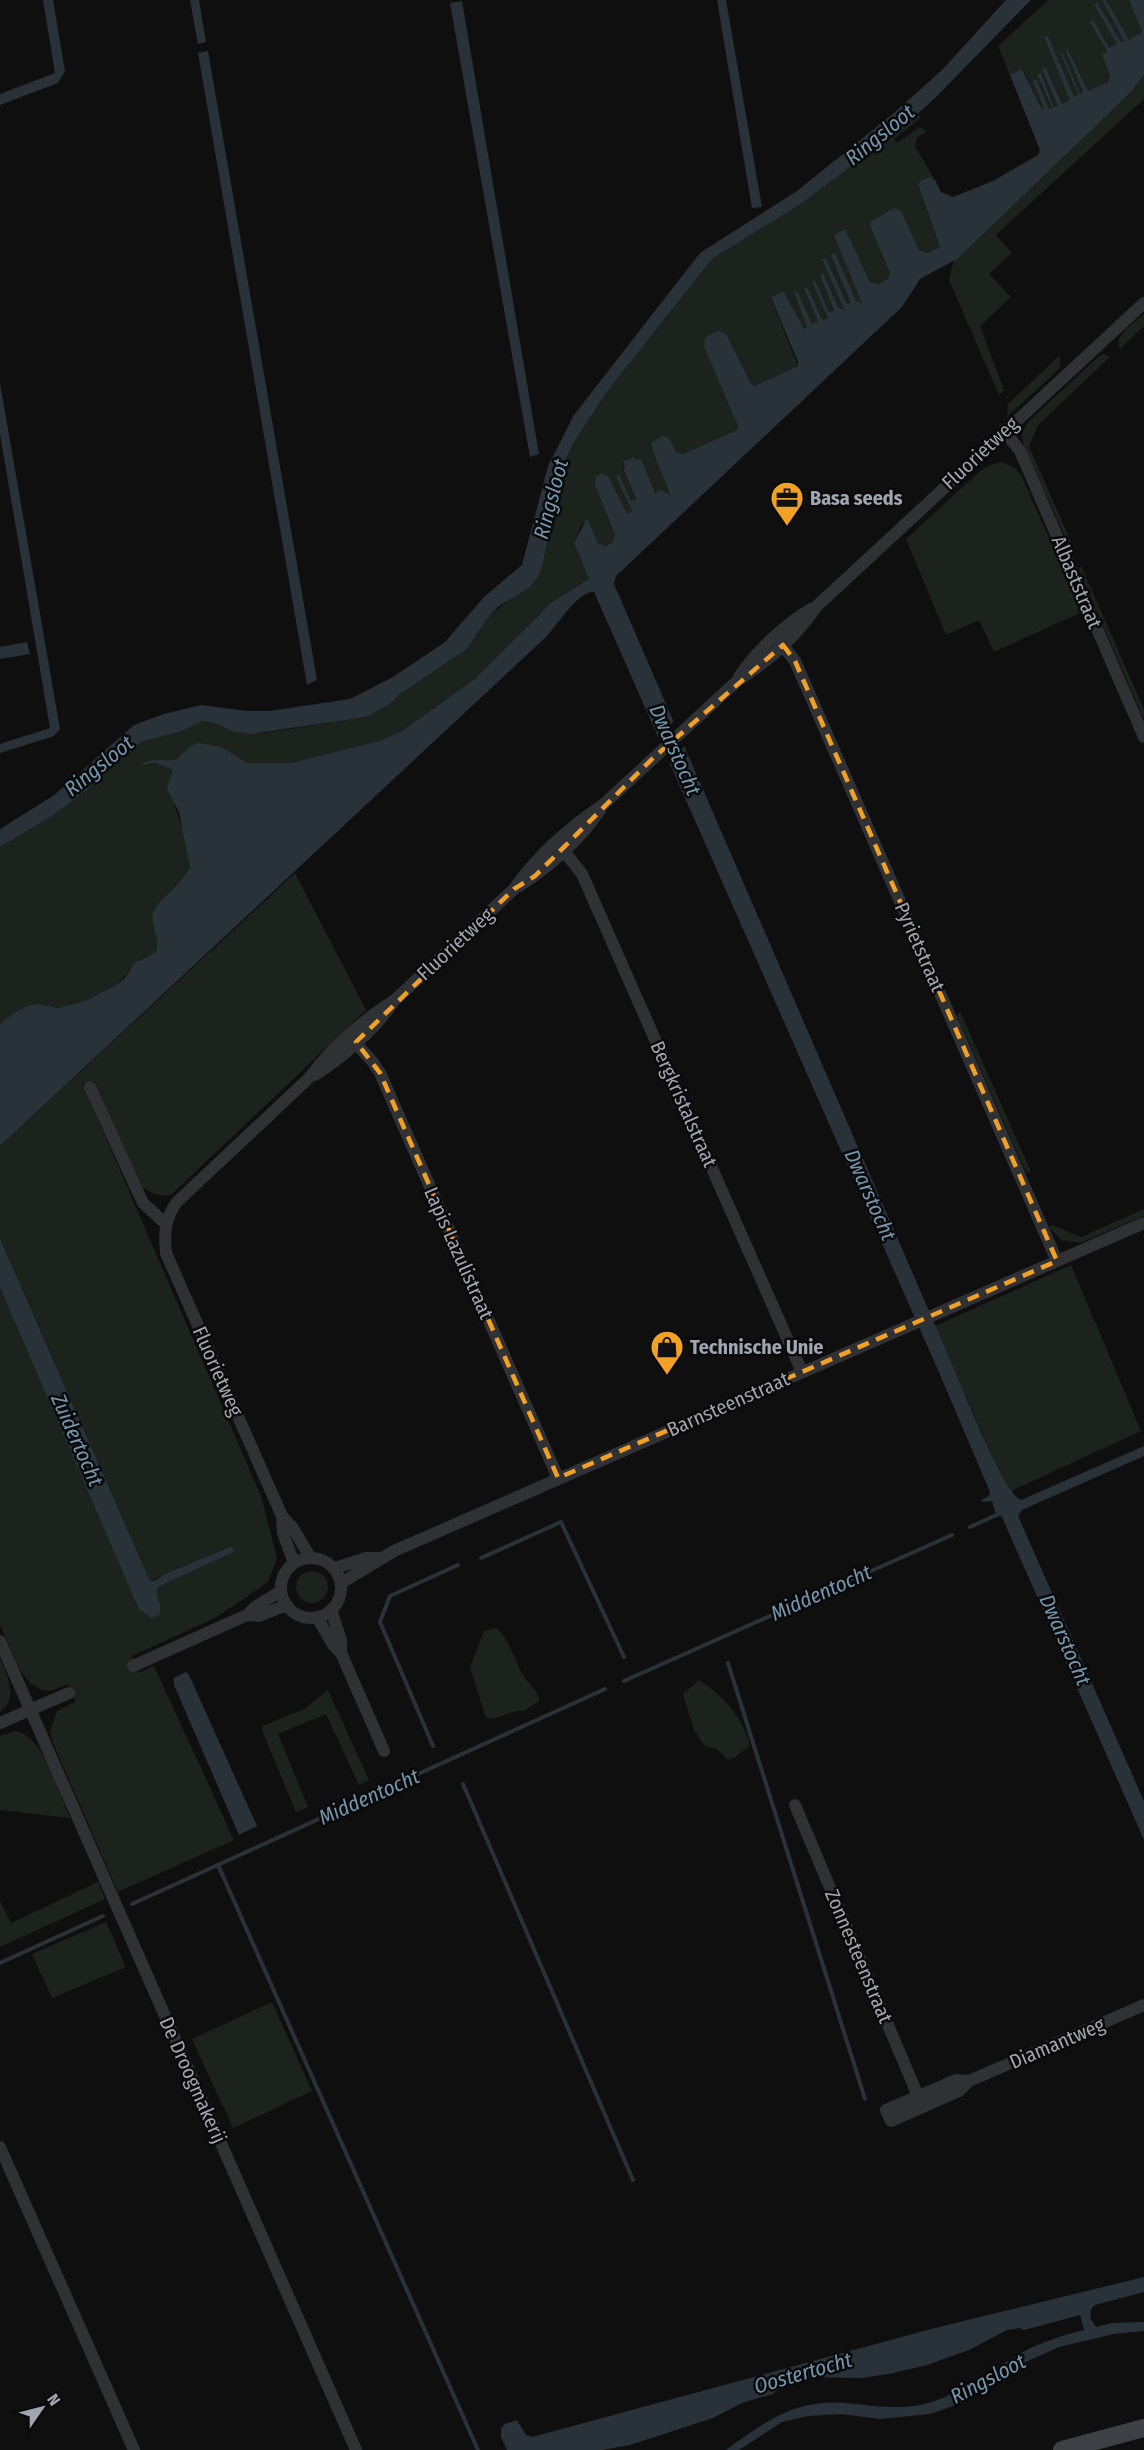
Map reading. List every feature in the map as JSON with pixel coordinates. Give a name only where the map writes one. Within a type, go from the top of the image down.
[{"type":"street","name":"Fluorietweg","points":[[310,1557],[293,1528],[282,1516],[166,1253],[166,1224],[170,1211],[309,1078],[322,1060],[353,1039],[376,1012],[396,999],[513,889],[528,869],[561,846],[582,819],[604,804],[736,681],[747,665],[779,641],[802,614],[818,605],[1004,430],[1144,303]]},
{"type":"street","name":"Albaststraat","points":[[1004,430],[1020,451],[1144,737]]},
{"type":"street","name":"Pyrietstraat","points":[[779,641],[793,657],[1057,1261]]},
{"type":"street","name":"Bergkristalstraat","points":[[561,846],[582,874],[802,1372]]},
{"type":"street","name":"Lapis Lazulistraat","points":[[353,1039],[380,1073],[558,1478]]},
{"type":"street","points":[[90,1087],[143,1203],[166,1224]]},
{"type":"street","name":"Barnsteenstraat","points":[[341,1583],[380,1558],[558,1478],[1144,1223]]},
{"type":"street","name":"Fluorietweg","points":[[282,1516],[283,1533],[294,1563]]},
{"type":"street","points":[[310,1557],[328,1562],[335,1568],[341,1583],[340,1598],[332,1610],[317,1617],[303,1617],[286,1605],[281,1591],[282,1578],[294,1563],[310,1557]]},
{"type":"street","name":"Barnsteenstraat","points":[[335,1568],[366,1558],[380,1558]]},
{"type":"street","points":[[133,1666],[247,1615],[255,1607],[281,1591]]},
{"type":"street","points":[[247,1615],[259,1616],[286,1605]]},
{"type":"street","points":[[332,1610],[341,1640],[341,1653]]},
{"type":"street","points":[[317,1617],[333,1645],[341,1653],[384,1751]]},
{"type":"street","name":"De Droogmakerij","points":[[0,1641],[356,2450]]},
{"type":"street","points":[[0,1724],[69,1693]]},
{"type":"street","name":"Zonnesteenstraat","points":[[795,1805],[920,2101]]},
{"type":"street","name":"Diamantweg","points":[[920,2101],[959,2091],[969,2081],[1144,2005]]},
{"type":"street","points":[[0,2147],[134,2450]]},
{"type":"street","points":[[1062,2450],[1144,2428]]},
{"type":"highlighted area","points":[[783,645],[795,661],[1057,1261],[558,1478],[380,1073],[356,1042],[514,889],[535,876],[653,758]]},
{"type":"shaded area","points":[[1048,0],[1102,0],[1124,41],[1121,42],[1097,2],[1094,3],[1117,44],[1109,48],[1094,21],[1107,51],[1102,55],[1110,76],[1108,82],[1088,91],[1069,50],[1066,50],[1083,93],[1080,94],[1060,53],[1078,96],[1074,98],[1048,36],[1044,38],[1071,100],[1062,104],[1046,68],[1043,70],[1059,106],[1055,108],[1041,73],[1037,74],[1052,109],[1049,110],[1036,80],[1034,81],[1045,108],[1042,111],[1023,69],[1010,75],[998,46]]},
{"type":"shaded area","points":[[1106,0],[1129,0],[1142,32],[1128,40]]},
{"type":"shaded area","points":[[1144,75],[1144,99],[996,235],[1012,253],[989,274],[1011,297],[980,326],[1004,390],[999,395],[949,280],[954,260],[1131,92]]},
{"type":"shaded area","points":[[918,114],[921,118],[894,139],[897,143],[920,127],[927,131],[917,138],[915,146],[935,180],[930,177],[921,180],[918,184],[940,247],[928,253],[918,250],[894,208],[871,221],[870,226],[890,273],[888,279],[877,284],[870,282],[845,230],[835,235],[863,303],[856,301],[831,255],[852,302],[847,304],[826,258],[823,260],[846,311],[838,307],[820,275],[834,310],[829,312],[815,280],[812,282],[828,318],[822,320],[806,288],[804,290],[818,321],[812,325],[797,292],[794,294],[807,327],[803,329],[785,291],[771,298],[798,366],[755,386],[751,384],[737,430],[683,454],[676,452],[670,439],[652,449],[670,495],[655,493],[637,460],[632,456],[629,460],[625,458],[623,470],[636,499],[631,501],[619,474],[617,476],[632,512],[627,514],[609,477],[595,485],[615,535],[613,542],[606,546],[598,543],[587,519],[581,526],[574,543],[589,579],[587,582],[539,614],[495,662],[402,731],[379,741],[291,763],[247,763],[222,747],[188,748],[175,759],[153,760],[141,766],[162,763],[171,769],[175,806],[184,835],[190,868],[179,884],[156,907],[153,922],[158,943],[156,952],[140,960],[116,985],[85,1001],[58,1008],[38,1004],[0,1024],[0,847],[52,816],[86,791],[125,753],[143,741],[180,732],[201,721],[217,724],[231,731],[263,733],[367,717],[390,704],[400,694],[467,649],[490,615],[537,578],[542,566],[554,511],[557,477],[574,442],[606,393],[712,259],[801,204]]},
{"type":"shaded area","points":[[1144,314],[1144,326],[1120,349],[1119,339]]},
{"type":"shaded area","points":[[1104,354],[1110,357],[1038,425],[1029,446],[1071,542],[1068,543],[1023,444],[1022,433],[1028,422],[1099,356]]},
{"type":"shaded area","points":[[1060,355],[1060,368],[1007,417],[1008,404]]},
{"type":"shaded area","points":[[1001,462],[1014,467],[1021,475],[1082,612],[994,652],[979,620],[946,635],[906,539],[980,471]]},
{"type":"shaded area","points":[[1081,566],[1144,709],[1144,720],[1079,570]]},
{"type":"shaded area","points":[[295,873],[366,1010],[171,1195],[154,1194],[139,1184],[94,1081],[83,1085],[261,1496],[277,1558],[268,1582],[215,1618],[132,1656],[138,1673],[154,1666],[234,1840],[118,1892],[50,1732],[57,1711],[76,1702],[68,1684],[51,1691],[42,1690],[31,1684],[20,1670],[0,1625],[0,1288],[139,1609],[157,1594],[158,1587],[234,1552],[231,1546],[150,1581],[0,1237],[0,1146]]},
{"type":"shaded area","points":[[960,1011],[1031,1172],[1029,1173],[1025,1170],[957,1016]]},
{"type":"shaded area","points":[[1144,1209],[1144,1216],[1080,1243],[1061,1240],[1049,1227],[1052,1225],[1081,1237]]},
{"type":"shaded area","points":[[1071,1265],[1141,1431],[1011,1491],[995,1462],[935,1326]]},
{"type":"shaded area","points":[[312,1571],[324,1575],[328,1587],[324,1599],[312,1603],[300,1599],[296,1587],[300,1575]]},
{"type":"shaded area","points":[[496,1628],[505,1638],[524,1677],[535,1689],[540,1700],[524,1711],[486,1718],[470,1667],[484,1631]]},
{"type":"shaded area","points":[[0,1658],[10,1686],[10,1694],[6,1707],[0,1712]]},
{"type":"shaded area","points":[[699,1680],[717,1693],[731,1708],[742,1724],[750,1745],[728,1760],[717,1749],[705,1746],[694,1730],[683,1694]]},
{"type":"shaded area","points":[[328,1690],[369,1780],[359,1785],[326,1714],[278,1734],[308,1807],[296,1812],[262,1726],[304,1709]]},
{"type":"shaded area","points":[[14,1731],[24,1734],[42,1753],[70,1818],[0,1810],[0,1736]]},
{"type":"shaded area","points":[[98,1882],[105,1899],[0,1947],[0,1901],[11,1923]]},
{"type":"shaded area","points":[[106,1922],[126,1967],[52,1998],[32,1954]]},
{"type":"shaded area","points":[[272,2002],[312,2091],[233,2128],[192,2039]]},
{"type":"water","points":[[43,0],[53,0],[65,71],[58,83],[0,105],[0,94],[55,73]]},
{"type":"water","points":[[190,0],[199,0],[206,42],[198,44]]},
{"type":"water","points":[[717,0],[726,0],[762,207],[752,208]]},
{"type":"water","name":"Ringsloot","points":[[1006,0],[1031,0],[909,122],[801,204],[712,259],[606,393],[574,442],[557,477],[554,511],[542,567],[537,578],[529,588],[499,606],[490,615],[467,649],[400,694],[390,704],[367,717],[250,734],[231,731],[217,724],[202,721],[180,732],[143,741],[125,753],[86,791],[52,816],[0,847],[0,829],[53,796],[134,725],[164,714],[201,705],[247,711],[269,711],[350,699],[393,677],[445,642],[484,597],[522,565],[548,466],[574,415],[700,253],[797,191],[895,112],[942,70]]},
{"type":"water","name":"Dwarstocht","points":[[1102,0],[1106,0],[1129,40],[1142,32],[1129,0],[1144,0],[1144,75],[1131,92],[957,259],[920,279],[902,307],[616,576],[614,584],[976,1420],[1005,1481],[1021,1500],[1144,1446],[1144,1456],[1022,1510],[1018,1516],[1144,1801],[1144,1840],[1002,1517],[995,1512],[992,1501],[983,1502],[981,1500],[989,1496],[990,1492],[941,1377],[594,592],[588,593],[575,602],[546,637],[0,1146],[0,1024],[29,1006],[38,1004],[58,1008],[85,1001],[124,979],[135,963],[156,952],[153,913],[190,868],[179,812],[167,789],[171,769],[156,763],[140,766],[153,760],[177,759],[197,743],[222,747],[247,763],[291,763],[379,741],[402,731],[476,678],[551,603],[589,579],[574,543],[587,518],[598,543],[606,546],[613,542],[615,535],[595,485],[596,476],[602,473],[609,477],[627,514],[632,511],[616,476],[619,474],[631,501],[636,499],[623,469],[625,468],[623,460],[631,459],[632,456],[637,460],[641,459],[655,493],[660,490],[670,495],[652,449],[652,442],[663,436],[670,439],[676,452],[683,454],[737,430],[738,426],[704,346],[705,337],[719,331],[726,334],[751,384],[755,386],[798,366],[771,297],[784,291],[804,329],[807,327],[794,293],[797,291],[812,324],[818,321],[804,289],[807,287],[822,320],[828,318],[812,282],[815,280],[829,312],[834,310],[820,275],[823,273],[838,307],[845,311],[822,259],[826,258],[847,304],[851,303],[831,255],[835,253],[856,301],[862,303],[834,235],[845,229],[870,282],[878,284],[888,279],[890,273],[870,226],[871,221],[894,208],[901,211],[919,250],[928,253],[940,247],[918,184],[921,180],[930,177],[935,180],[941,192],[953,197],[993,181],[1038,155],[1040,150],[1010,75],[1022,69],[1042,110],[1044,108],[1033,81],[1036,79],[1049,109],[1052,108],[1037,74],[1041,73],[1054,107],[1058,106],[1042,69],[1046,68],[1062,104],[1070,100],[1044,37],[1048,36],[1074,97],[1078,95],[1060,53],[1062,52],[1080,94],[1083,92],[1066,51],[1068,49],[1088,91],[1108,82],[1110,76],[1102,55],[1107,51],[1090,22],[1094,21],[1109,48],[1117,44],[1094,4],[1097,2],[1121,42],[1124,41]]},
{"type":"water","points":[[462,1],[539,454],[530,457],[450,3]]},
{"type":"water","points":[[208,51],[317,680],[307,685],[198,53]]},
{"type":"water","points":[[0,383],[60,729],[54,736],[0,753],[0,744],[50,728],[0,434]]},
{"type":"water","points":[[27,642],[30,654],[0,659],[0,647]]},
{"type":"water","name":"Zuidertocht","points":[[0,1238],[150,1581],[232,1546],[234,1552],[158,1587],[159,1615],[151,1618],[139,1609],[0,1288]]},
{"type":"water","points":[[186,1672],[257,1826],[239,1835],[174,1685],[174,1678]]},
{"type":"water","points":[[1144,2277],[1144,2292],[1095,2305],[1091,2309],[1090,2318],[1096,2327],[1112,2323],[1144,2322],[1144,2331],[1114,2334],[1059,2347],[1017,2366],[964,2402],[930,2414],[880,2419],[841,2414],[808,2416],[782,2422],[739,2450],[726,2450],[781,2414],[811,2405],[846,2403],[900,2407],[921,2405],[943,2398],[1032,2347],[1084,2330],[1080,2315],[1024,2330],[1019,2328],[1007,2330],[969,2350],[927,2365],[889,2374],[861,2378],[804,2377],[786,2383],[773,2394],[742,2403],[713,2418],[630,2445],[602,2450],[507,2450],[501,2437],[501,2428],[517,2420],[526,2435],[532,2437],[935,2328]]},
{"type":"pier","points":[[676,719],[687,744],[667,763],[656,739]]},
{"type":"waterway","name":"Middentocht","points":[[970,1527],[1003,1512]]},
{"type":"waterway","points":[[481,1558],[561,1522],[624,1657]]},
{"type":"waterway","name":"Middentocht","points":[[624,1681],[952,1535]]},
{"type":"waterway","points":[[433,1746],[380,1622],[390,1596],[458,1565]]},
{"type":"waterway","points":[[728,1663],[865,2099]]},
{"type":"waterway","name":"Middentocht","points":[[132,1904],[605,1689]]},
{"type":"waterway","points":[[463,1784],[633,2180]]},
{"type":"waterway","points":[[218,1865],[478,2450]]},
{"type":"waterway","name":"Middentocht","points":[[0,1963],[103,1916]]},
{"type":"place","name":"Basa seeds","points":[[787,527]]},
{"type":"place","name":"Technische Unie","points":[[667,1376]]},
{"type":"water label","name":"Oostertocht","points":[[803,2373]]}]
